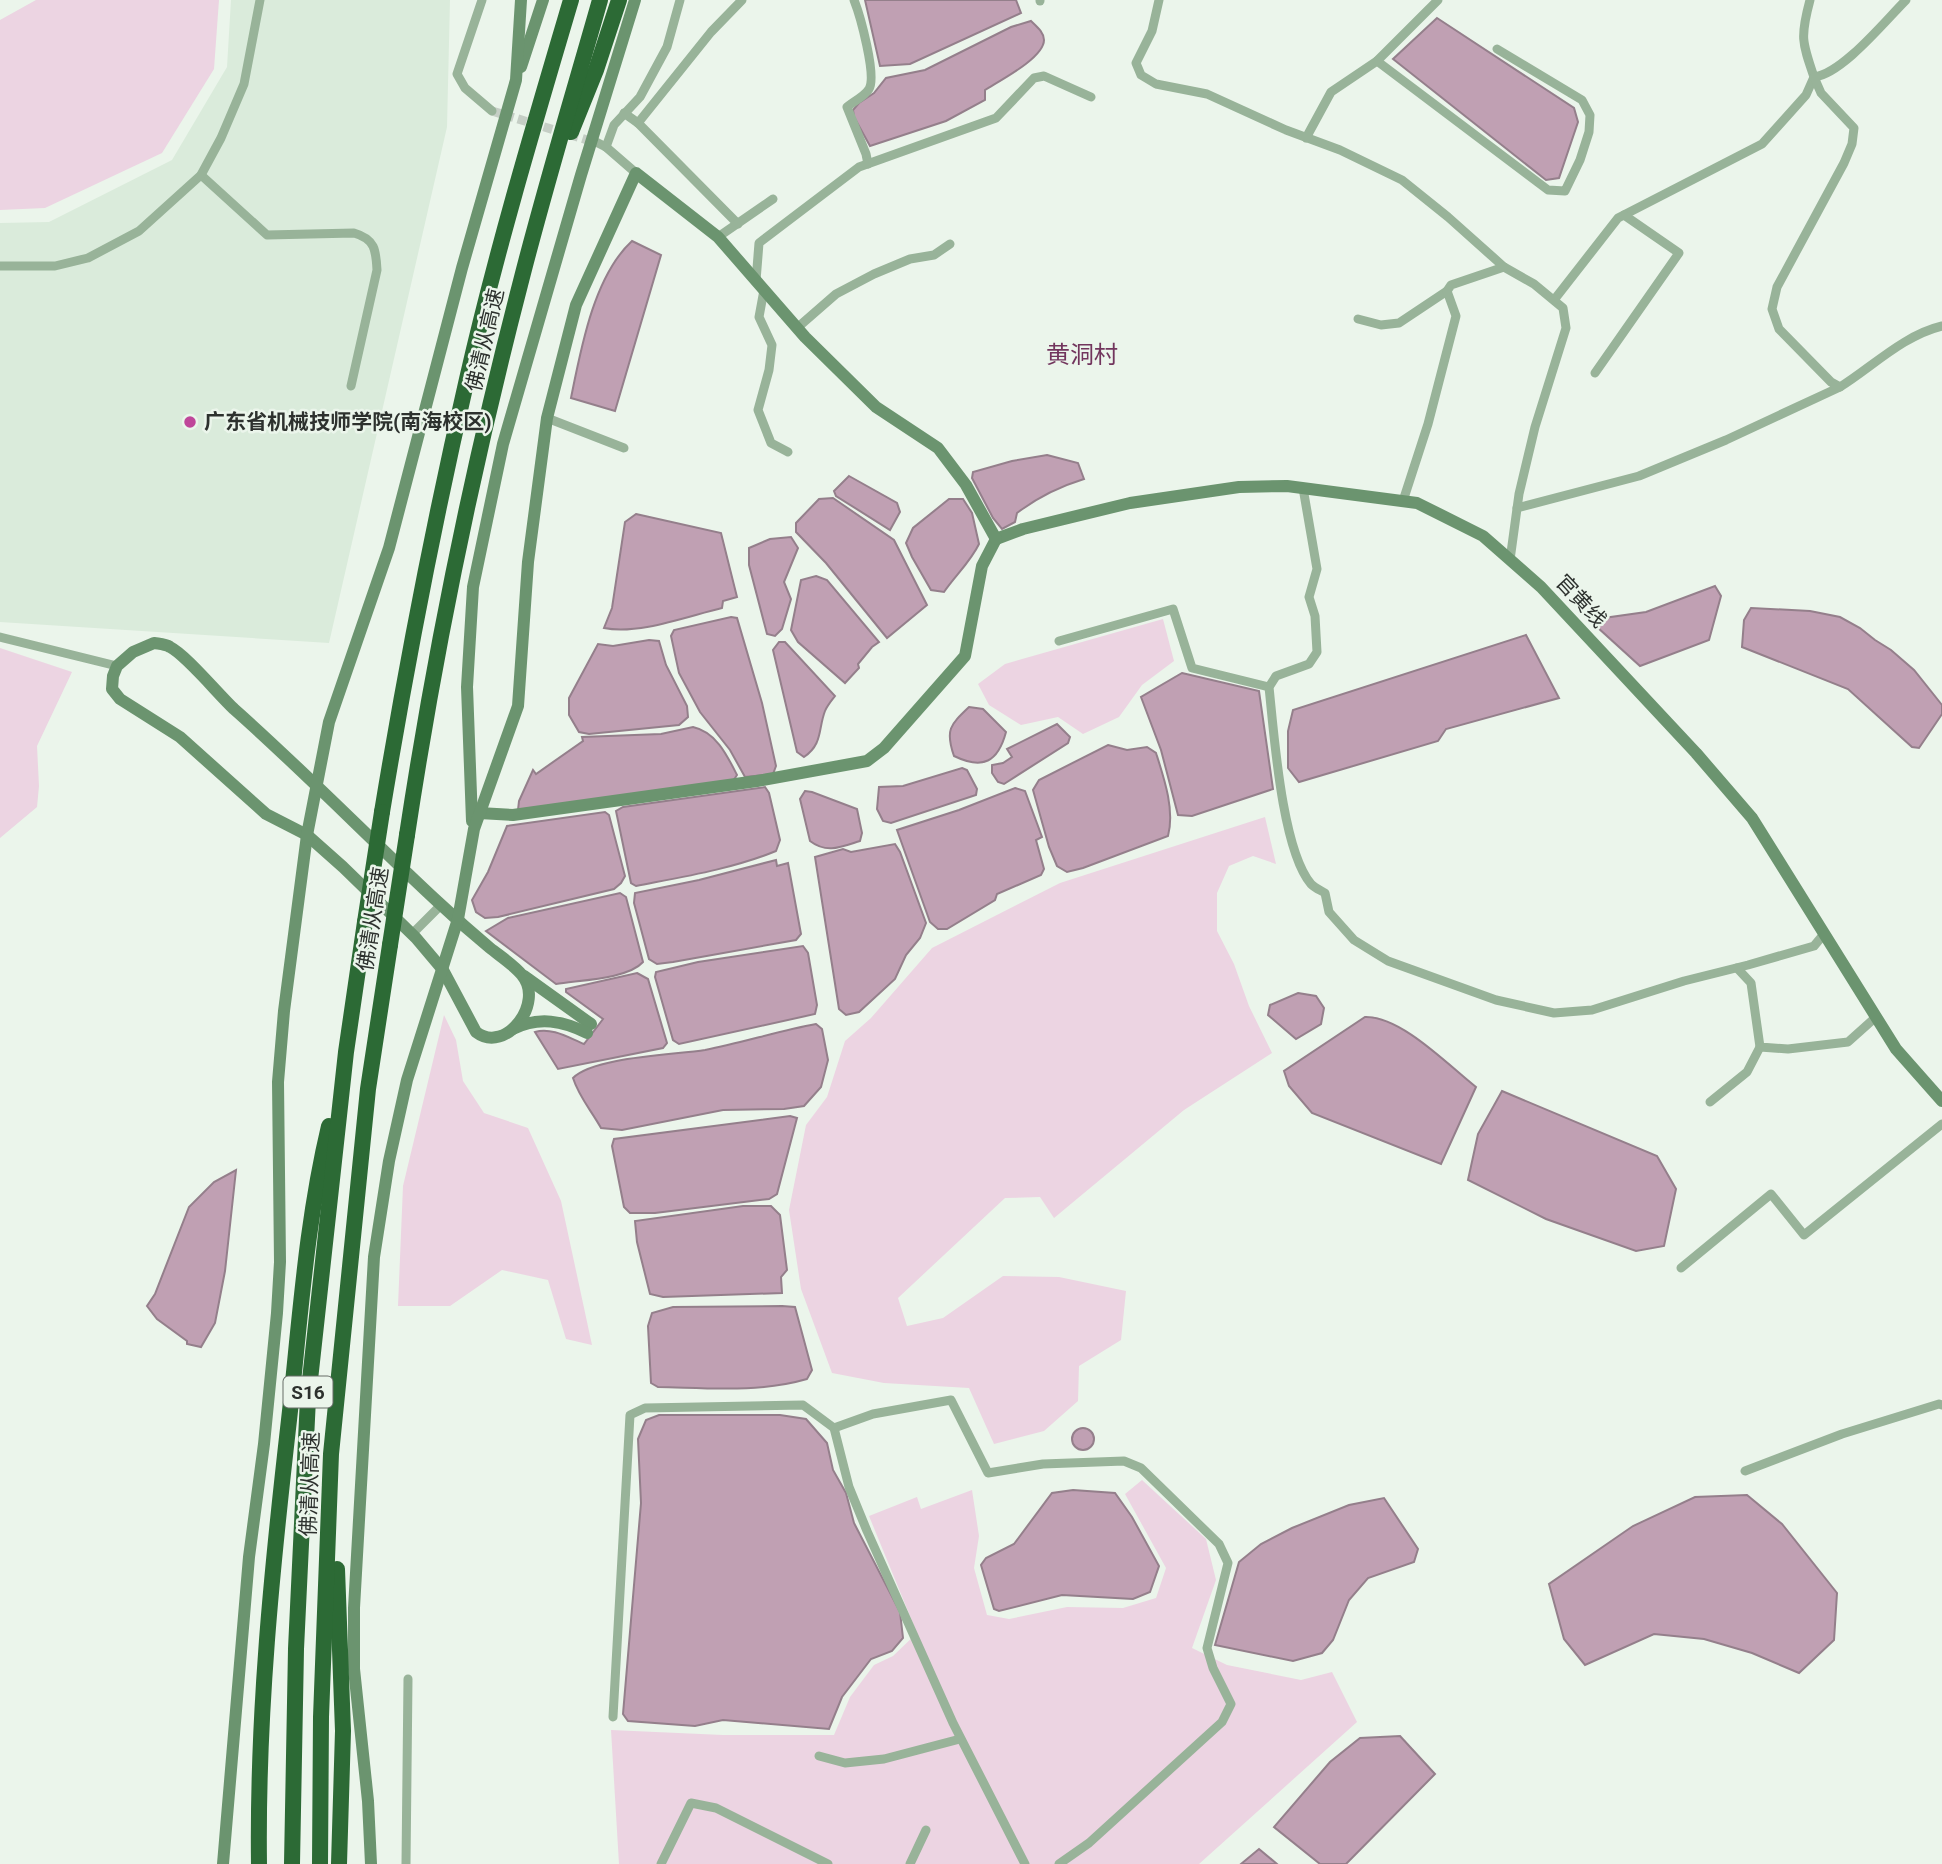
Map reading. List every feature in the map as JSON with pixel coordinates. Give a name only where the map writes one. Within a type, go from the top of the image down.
[{"type":"highway","name":"佛清从高速","points":[[292,1864],[294,1716],[305,1435],[346,1052],[365,922],[415,630],[467,379],[504,233],[571,0]]},
{"type":"highway","name":"佛清从高速","points":[[320,1864],[321,1717],[332,1445],[368,1090],[436,663],[478,456],[519,287],[600,0]]},
{"type":"highway","points":[[546,189],[596,69],[619,0]]},
{"type":"highway","points":[[259,1864],[262,1682],[271,1577],[305,1263],[320,1164],[346,1052]]},
{"type":"highway","points":[[332,1445],[337,1491],[343,1731],[339,1864]]},
{"type":"street","points":[[0,266],[55,266],[88,258],[139,231],[201,175],[221,138],[244,84],[260,0]]},
{"type":"street","points":[[482,0],[457,74],[465,88],[492,111]]},
{"type":"street","points":[[516,80],[521,0]]},
{"type":"street","points":[[223,1864],[249,1557],[277,1313],[280,1262],[278,1082],[284,1011],[307,835],[329,722],[390,548],[462,268],[516,80],[543,0]]},
{"type":"street","points":[[472,839],[467,687],[473,587],[503,444],[635,0]]},
{"type":"street","points":[[606,147],[614,125],[640,97],[667,47],[680,0]]},
{"type":"street","points":[[638,122],[711,32],[742,0]]},
{"type":"street","points":[[854,0],[862,20],[872,80],[868,90],[847,107],[868,164]]},
{"type":"street","points":[[1159,0],[1152,32],[1136,63],[1141,75],[1156,84],[1208,94],[1306,138],[1340,150],[1402,180],[1504,267],[1534,284],[1563,308],[1566,328],[1535,427],[1517,509],[1510,560]]},
{"type":"street","points":[[1810,0],[1802,29],[1804,47],[1814,77],[1821,93],[1854,128],[1852,144],[1844,163],[1777,287],[1772,309],[1779,329],[1831,382],[1840,387]]},
{"type":"street","points":[[1814,77],[1850,58],[1906,0]]},
{"type":"street","points":[[1306,138],[1331,92],[1377,61],[1433,2]]},
{"type":"street","points":[[1377,61],[1548,190],[1565,191],[1580,160],[1590,114],[1582,100],[1497,49]]},
{"type":"street","points":[[788,452],[771,443],[758,410],[769,370],[772,345],[759,317],[759,243],[859,167],[996,118],[1034,78],[1044,76],[1091,97]]},
{"type":"street","points":[[1554,300],[1619,218],[1762,144],[1806,95],[1814,77]]},
{"type":"street","points":[[624,113],[638,122],[738,224]]},
{"type":"street","points":[[479,813],[513,815],[757,781],[867,761],[884,748],[965,656],[982,566],[996,539],[966,485],[938,449],[876,407],[797,328],[718,237],[606,147],[596,142]]},
{"type":"street","points":[[371,1864],[368,1801],[354,1669],[354,1608],[374,1257],[389,1161],[407,1080],[458,919],[479,813],[518,706],[528,562],[547,418],[576,306],[636,173]]},
{"type":"street","points":[[201,175],[267,235],[354,233],[365,237],[372,244],[377,270],[351,386]]},
{"type":"street","points":[[718,237],[773,199]]},
{"type":"street","points":[[1595,373],[1679,253],[1624,215]]},
{"type":"street","points":[[797,328],[835,294],[910,259],[934,255],[950,244]]},
{"type":"street","points":[[1358,319],[1381,325],[1399,323],[1447,291],[1451,285],[1504,267]]},
{"type":"street","points":[[1404,501],[1428,424],[1456,316],[1447,291]]},
{"type":"street","points":[[1517,509],[1639,476],[1726,440],[1840,387],[1900,346],[1942,326]]},
{"type":"street","points":[[547,418],[624,448]]},
{"type":"street","name":"官黄线","points":[[996,539],[1023,529],[1130,503],[1239,487],[1303,488],[1417,503],[1483,536],[1541,587],[1696,753],[1752,818],[1896,1049],[1942,1101]]},
{"type":"street","points":[[1303,488],[1317,569],[1309,597],[1315,616],[1317,652],[1310,664],[1276,676],[1269,687],[1285,813],[1300,866],[1312,886],[1325,893],[1329,912],[1354,940],[1388,961],[1496,1000],[1554,1013],[1592,1010],[1684,981],[1814,946],[1825,934]]},
{"type":"street","points":[[1059,641],[1174,609],[1192,668],[1269,687]]},
{"type":"street","points":[[0,637],[117,666]]},
{"type":"street","points":[[154,643],[172,647],[217,693],[316,783],[441,905],[589,1029],[553,1021],[532,1022],[494,1038],[484,1038],[477,1032],[443,971],[412,934],[307,835],[267,814],[180,737],[120,699],[112,689],[117,666],[133,652],[154,643]]},
{"type":"street","points":[[412,934],[441,905]]},
{"type":"street","points":[[1710,1102],[1747,1072],[1760,1047],[1751,983],[1737,968]]},
{"type":"street","points":[[510,1031],[521,1019],[528,1004],[529,994],[524,976]]},
{"type":"street","points":[[1760,1047],[1788,1049],[1848,1042],[1876,1017]]},
{"type":"street","points":[[1681,1268],[1771,1194],[1804,1235],[1942,1124]]},
{"type":"street","points":[[834,1428],[873,1414],[951,1400],[988,1473],[1044,1464],[1124,1461],[1141,1468],[1219,1544],[1228,1563],[1207,1648],[1213,1668],[1231,1704],[1222,1722],[1089,1843],[1059,1864]]},
{"type":"street","points":[[613,1717],[630,1415],[645,1408],[803,1405],[834,1428],[849,1487],[909,1628],[960,1739],[1025,1864]]},
{"type":"street","points":[[1745,1471],[1842,1434],[1942,1405]]},
{"type":"street","points":[[406,1864],[408,1679]]},
{"type":"street","points":[[819,1756],[845,1763],[884,1759],[960,1739]]},
{"type":"street","points":[[661,1864],[691,1804],[716,1808],[828,1864]]},
{"type":"street","points":[[909,1864],[926,1830]]},
{"type":"shaded area","points":[[36,0],[219,0],[214,69],[162,153],[45,208],[0,210],[0,20]]},
{"type":"shaded area","name":"广东省机械技师学院(南海校区)","points":[[231,0],[450,0],[447,127],[329,643],[0,622],[0,223],[49,222],[172,160],[227,67]]},
{"type":"shaded area","points":[[865,0],[1016,0],[1021,13],[910,64],[880,66]]},
{"type":"shaded area","points":[[1437,18],[1574,108],[1578,122],[1559,178],[1546,180],[1393,59]]},
{"type":"shaded area","points":[[1031,21],[1043,34],[1042,47],[1020,68],[985,90],[985,100],[946,121],[870,146],[853,110],[874,93],[886,78],[925,70],[1011,27]]},
{"type":"shaded area","points":[[632,241],[661,255],[615,411],[571,398],[585,336],[599,293],[608,273]]},
{"type":"shaded area","points":[[1047,455],[1078,463],[1084,479],[1033,502],[1017,513],[1015,522],[1002,529],[993,518],[972,478],[973,472]]},
{"type":"shaded area","points":[[849,476],[897,503],[900,512],[890,530],[836,496],[834,491]]},
{"type":"shaded area","points":[[833,498],[894,540],[927,605],[887,638],[826,563],[796,532],[796,523],[819,499]]},
{"type":"shaded area","points":[[949,499],[963,499],[972,513],[979,544],[944,592],[931,590],[906,543],[913,528]]},
{"type":"shaded area","points":[[636,514],[721,533],[737,597],[723,601],[722,608],[663,624],[632,629],[604,628],[612,608],[625,522]]},
{"type":"shaded area","points":[[791,537],[798,548],[784,582],[791,599],[782,629],[775,636],[767,634],[749,565],[749,548],[770,539]]},
{"type":"shaded area","points":[[816,576],[827,580],[879,642],[872,647],[858,664],[859,668],[845,683],[798,642],[791,630],[801,580]]},
{"type":"shaded area","points":[[1715,586],[1721,596],[1709,640],[1640,666],[1596,626],[1597,619],[1646,612]]},
{"type":"shaded area","points":[[1751,608],[1810,611],[1840,617],[1891,650],[1914,670],[1942,705],[1942,714],[1919,748],[1912,747],[1848,689],[1742,647],[1744,620]]},
{"type":"shaded area","points":[[731,617],[737,618],[762,703],[776,766],[773,774],[745,777],[730,750],[700,712],[679,673],[671,636],[674,630]]},
{"type":"shaded area","points":[[1163,619],[1174,661],[1142,685],[1119,717],[1083,734],[1058,717],[1021,725],[989,705],[978,684],[1005,664]]},
{"type":"shaded area","points":[[1526,635],[1559,698],[1446,729],[1438,741],[1299,782],[1288,768],[1288,731],[1293,710]]},
{"type":"shaded area","points":[[659,641],[666,665],[687,706],[688,717],[679,725],[589,734],[579,732],[569,715],[569,698],[598,644],[613,646]]},
{"type":"shaded area","points":[[779,642],[785,642],[835,696],[825,711],[814,747],[804,757],[797,752],[773,650]]},
{"type":"shaded area","points":[[0,648],[72,672],[37,746],[37,807],[0,838]]},
{"type":"shaded area","points":[[1182,673],[1259,691],[1273,789],[1192,816],[1178,815],[1161,750],[1141,697]]},
{"type":"shaded area","points":[[969,707],[983,709],[1006,732],[999,750],[988,760],[973,762],[954,756],[950,740],[951,729]]},
{"type":"shaded area","points":[[1057,724],[1070,737],[1068,743],[1004,784],[998,782],[992,773],[992,765],[1003,763],[1012,757],[1007,749]]},
{"type":"shaded area","points":[[693,727],[708,734],[720,745],[737,775],[733,781],[518,810],[519,801],[533,770],[536,774],[583,741],[582,737],[661,734]]},
{"type":"shaded area","points":[[1108,745],[1127,750],[1147,747],[1156,753],[1169,805],[1168,836],[1067,872],[1057,866],[1049,847],[1033,790],[1039,780]]},
{"type":"shaded area","points":[[962,768],[967,770],[977,789],[976,795],[891,823],[883,821],[877,809],[879,787],[903,786]]},
{"type":"shaded area","points":[[765,787],[769,793],[780,840],[776,851],[707,872],[636,886],[631,883],[616,811],[623,807]]},
{"type":"shaded area","points":[[1015,788],[1025,791],[1042,837],[1036,840],[1044,869],[1041,875],[997,894],[995,900],[947,929],[938,929],[930,922],[897,830]]},
{"type":"shaded area","points":[[805,791],[857,809],[862,833],[860,841],[828,848],[810,841],[800,799]]},
{"type":"shaded area","points":[[605,812],[609,815],[625,876],[614,889],[498,917],[485,918],[476,912],[472,900],[488,872],[507,826]]},
{"type":"shaded area","points":[[1265,817],[1276,864],[1253,856],[1229,866],[1217,893],[1217,931],[1272,1053],[1184,1110],[1054,1218],[1040,1197],[1005,1198],[898,1298],[907,1326],[943,1318],[1003,1276],[1059,1277],[1126,1291],[1121,1340],[1079,1366],[1078,1401],[1044,1431],[994,1444],[969,1388],[884,1383],[832,1373],[801,1289],[789,1210],[806,1125],[827,1097],[845,1041],[871,1018],[932,948],[1060,883]]},
{"type":"shaded area","points":[[895,844],[926,923],[895,979],[859,1012],[846,1015],[839,1009],[815,857],[843,849],[851,852]]},
{"type":"shaded area","points":[[776,860],[777,866],[788,863],[801,934],[796,940],[673,962],[657,964],[649,959],[634,903],[635,893]]},
{"type":"shaded area","points":[[620,893],[626,897],[643,962],[626,972],[556,984],[486,931],[508,918]]},
{"type":"shaded area","points":[[803,946],[808,953],[817,1005],[815,1014],[679,1044],[673,1040],[655,977],[656,972],[698,962]]},
{"type":"shaded area","points":[[637,973],[648,979],[667,1043],[663,1048],[558,1069],[535,1032],[554,1032],[584,1044],[603,1019],[566,992],[566,989]]},
{"type":"shaded area","points":[[1298,993],[1316,996],[1324,1008],[1321,1024],[1296,1039],[1268,1015],[1270,1005]]},
{"type":"shaded area","points":[[444,1015],[456,1040],[463,1081],[484,1113],[528,1128],[561,1201],[592,1345],[566,1339],[548,1280],[502,1270],[450,1306],[398,1306],[403,1186]]},
{"type":"shaded area","points":[[1365,1017],[1394,1024],[1409,1033],[1476,1087],[1441,1164],[1312,1113],[1289,1086],[1284,1071]]},
{"type":"shaded area","points":[[816,1024],[822,1029],[828,1060],[821,1087],[804,1106],[723,1110],[622,1130],[601,1128],[573,1078],[598,1065],[616,1061],[705,1050]]},
{"type":"shaded area","points":[[1502,1091],[1657,1156],[1676,1189],[1664,1246],[1636,1251],[1546,1219],[1468,1180],[1478,1134]]},
{"type":"shaded area","points":[[790,1116],[797,1118],[777,1194],[769,1199],[655,1213],[630,1213],[624,1207],[612,1146],[614,1139]]},
{"type":"shaded area","points":[[236,1170],[225,1271],[215,1323],[201,1347],[187,1344],[187,1341],[157,1319],[147,1306],[155,1294],[189,1207],[214,1182]]},
{"type":"shaded area","points":[[743,1206],[771,1206],[780,1215],[787,1270],[781,1277],[782,1293],[663,1297],[650,1294],[637,1242],[635,1221]]},
{"type":"shaded area","points":[[673,1307],[795,1307],[812,1370],[807,1379],[733,1389],[658,1387],[651,1383],[648,1326],[652,1313]]},
{"type":"shaded area","points":[[659,1415],[780,1415],[806,1419],[827,1443],[833,1470],[846,1493],[854,1523],[900,1612],[903,1638],[892,1651],[871,1659],[842,1697],[829,1729],[723,1720],[695,1726],[628,1721],[623,1714],[641,1503],[638,1439],[646,1420]]},
{"type":"shaded area","points":[[1079,1428],[1087,1428],[1094,1435],[1094,1443],[1087,1450],[1079,1450],[1072,1443],[1072,1435]]},
{"type":"shaded area","points":[[1142,1480],[1206,1539],[1216,1580],[1192,1648],[1227,1665],[1301,1680],[1332,1672],[1357,1722],[1199,1864],[619,1864],[611,1730],[723,1735],[834,1735],[850,1697],[874,1665],[893,1656],[917,1633],[869,1516],[917,1497],[921,1509],[972,1490],[979,1536],[974,1568],[987,1615],[1009,1619],[1067,1607],[1123,1608],[1156,1598],[1166,1568],[1125,1494]]},
{"type":"shaded area","points":[[1073,1490],[1115,1493],[1132,1517],[1159,1566],[1150,1592],[1133,1599],[1062,1595],[999,1611],[994,1609],[981,1565],[986,1558],[1014,1544],[1052,1493]]},
{"type":"shaded area","points":[[1747,1495],[1782,1524],[1837,1593],[1834,1640],[1799,1673],[1752,1653],[1704,1639],[1654,1634],[1585,1665],[1564,1639],[1549,1584],[1633,1526],[1695,1497]]},
{"type":"shaded area","points":[[1384,1498],[1418,1549],[1414,1562],[1368,1578],[1349,1600],[1333,1640],[1322,1653],[1293,1661],[1215,1645],[1239,1562],[1261,1544],[1292,1528],[1349,1505]]},
{"type":"shaded area","points":[[1400,1736],[1435,1774],[1346,1864],[1320,1864],[1274,1827],[1330,1762],[1360,1738]]},
{"type":"shaded area","points":[[1259,1849],[1277,1864],[1241,1864]]},
{"type":"tunnel","points":[[492,111],[594,142]]},
{"type":"place","name":"广东省机械技师学院(南海校区)","points":[[190,422]]},
{"type":"district","name":"黄洞村","points":[[1082,355]]}]
